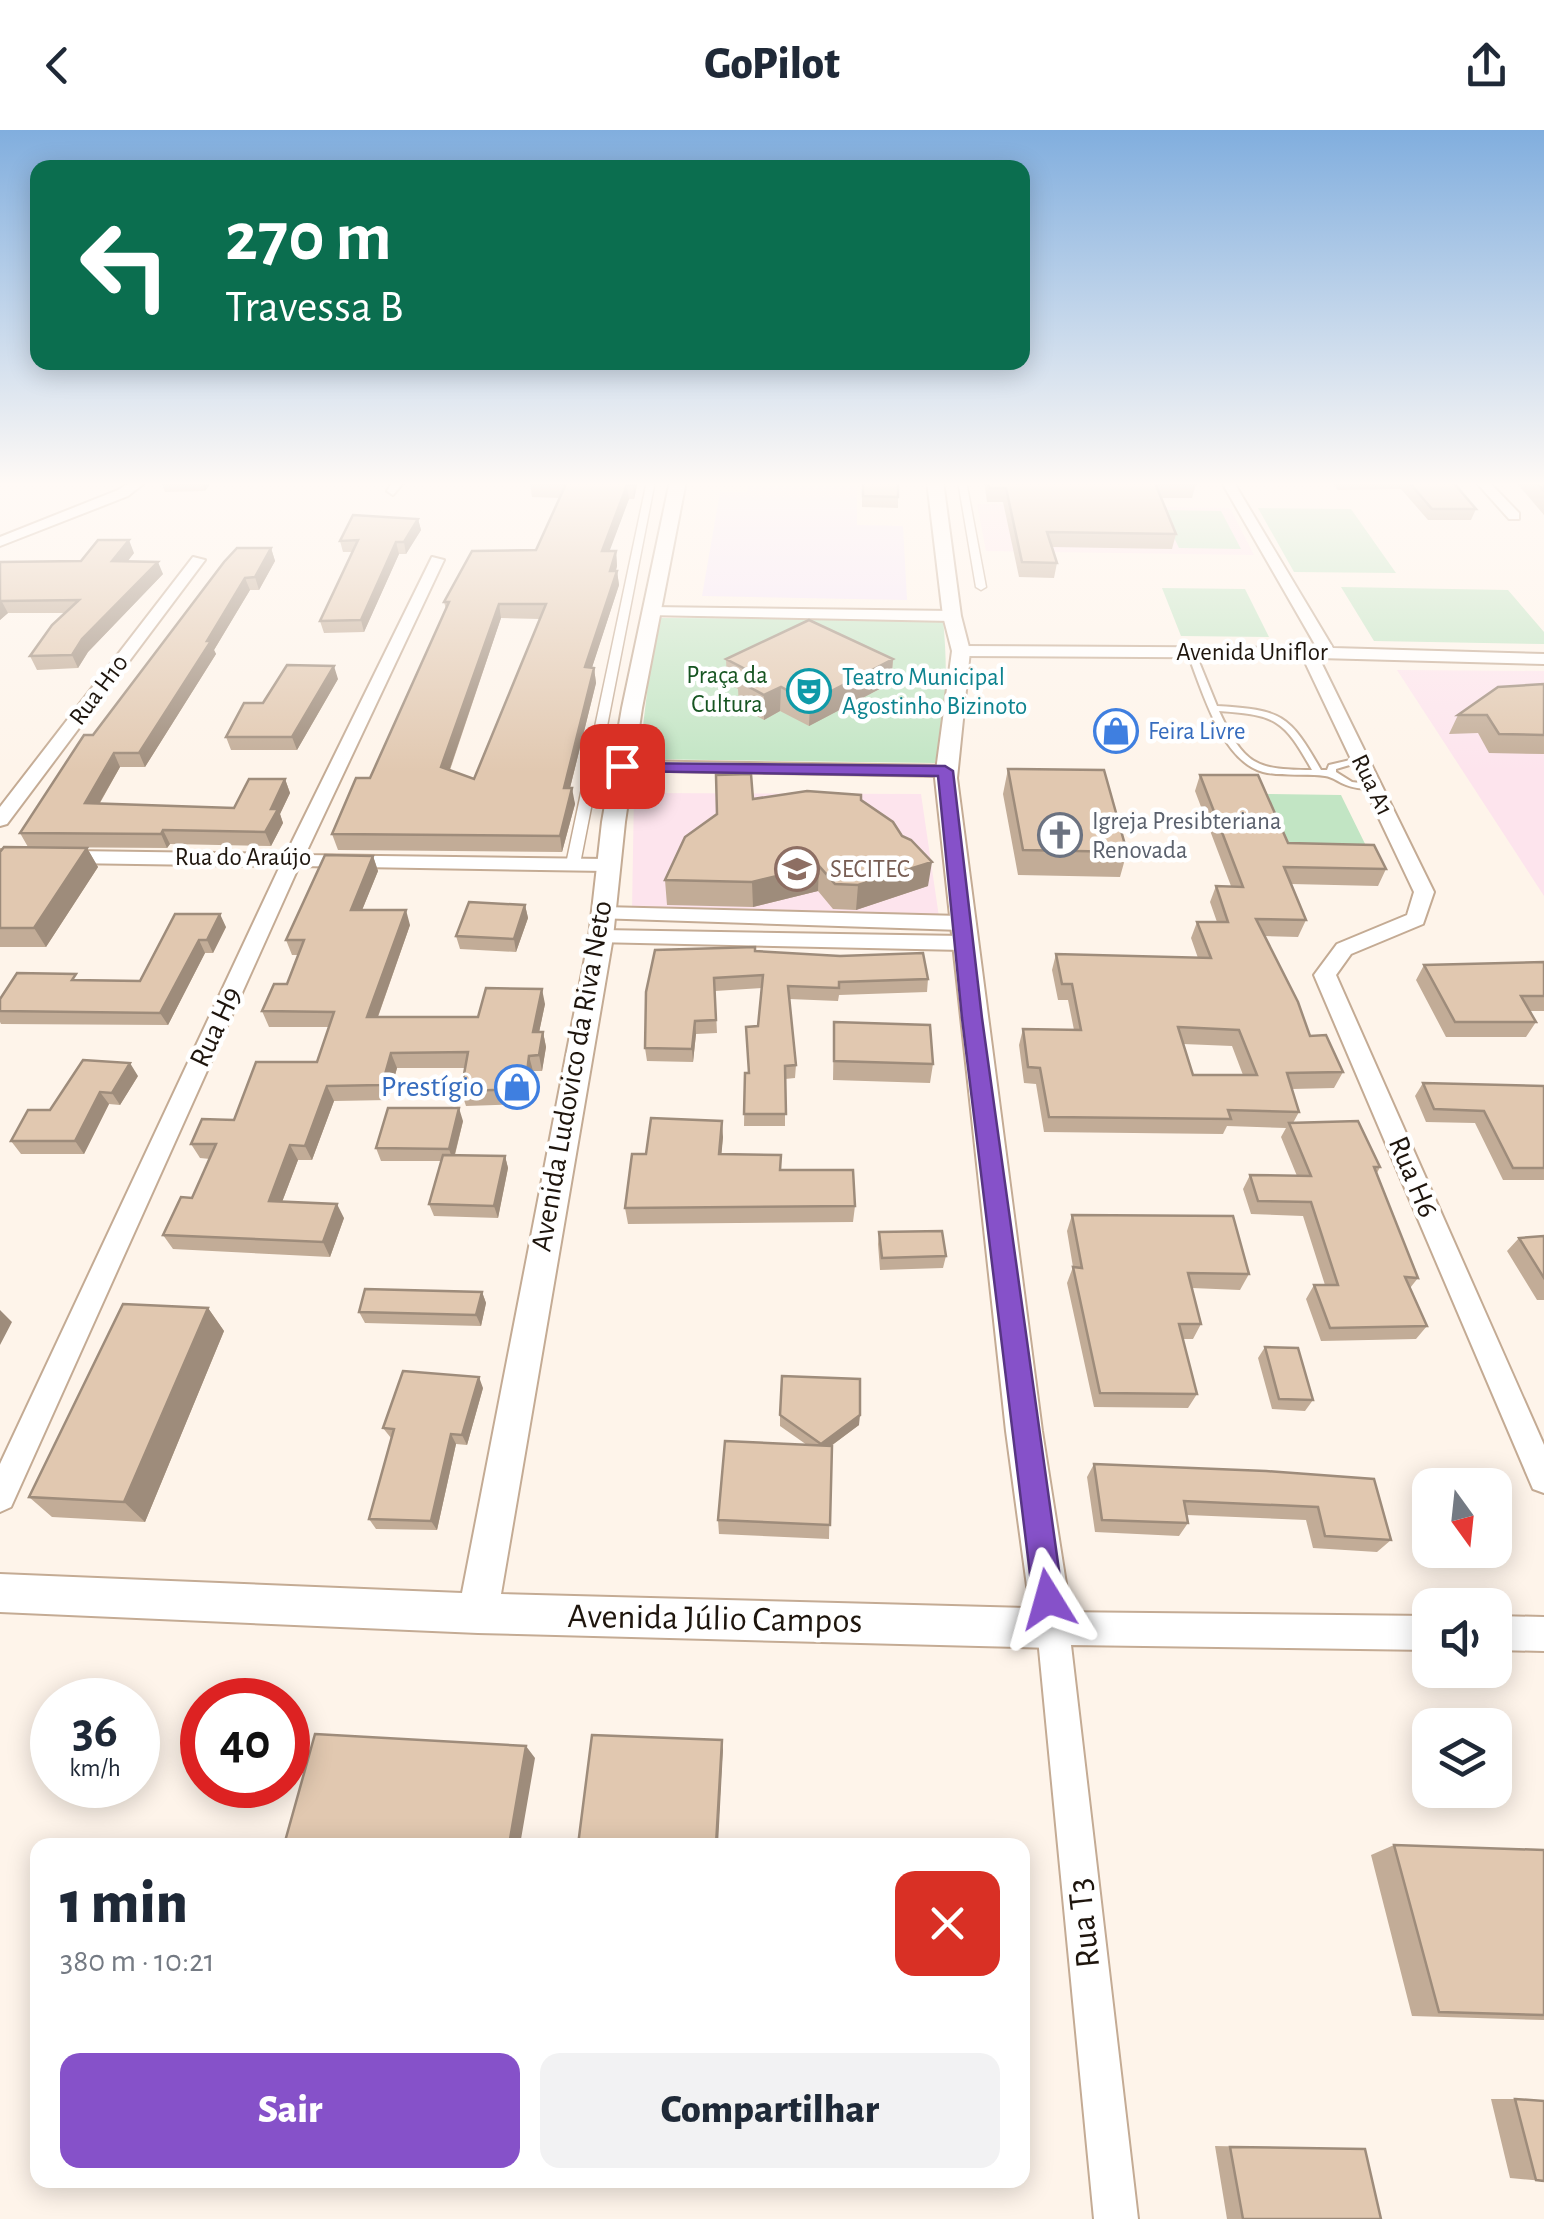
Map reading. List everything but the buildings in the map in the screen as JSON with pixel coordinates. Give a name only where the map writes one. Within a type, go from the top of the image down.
[{"type":"street","name":"Rua H10","points":[[0,820],[184,578]]},
{"type":"street","name":"Rua H9","points":[[0,1497],[294,857],[427,578]]},
{"type":"street","points":[[572,864],[630,578]]},
{"type":"street","name":"Avenida Ludovico da Riva Neto","points":[[478,1613],[602,925],[606,864],[658,578]]},
{"type":"street","points":[[947,578],[961,651],[945,771],[962,933],[1052,1628]]},
{"type":"street","points":[[979,578],[980,587]]},
{"type":"street","name":"Rua A1","points":[[1279,578],[1318,653],[1360,759],[1424,892],[1416,919]]},
{"type":"street","points":[[651,612],[952,616]]},
{"type":"street","name":"Avenida Uniflor","points":[[961,651],[1544,659]]},
{"type":"street","points":[[622,766],[945,771]]},
{"type":"street","name":"Rua do Araújo","points":[[0,856],[606,864]]},
{"type":"street","name":"Rua H6","points":[[1416,919],[1344,949],[1325,974],[1544,1479]]},
{"type":"street","points":[[602,925],[962,933]]},
{"type":"street","name":"Avenida Júlio Campos","points":[[0,1593],[478,1613],[1412,1633]]},
{"type":"street","name":"Rua T3","points":[[1052,1628],[1116,2219]]},
{"type":"street","points":[[1512,1634],[1544,1634]]},
{"type":"lane","points":[[1191,652],[1238,756],[1245,762],[1270,770],[1331,773],[1350,784],[1373,787]]},
{"type":"lane","points":[[1216,708],[1267,711],[1283,720],[1295,732],[1318,772]]},
{"type":"lane","points":[[1331,773],[1332,767],[1360,759]]},
{"type":"path","points":[[893,705],[956,708]]},
{"type":"shaded area","points":[[705,578],[906,578],[907,600],[702,596]]},
{"type":"shaded area","points":[[1397,670],[1544,671],[1544,896]]},
{"type":"shaded area","points":[[634,793],[921,794],[939,917],[632,910]]},
{"type":"green space","points":[[1341,587],[1508,590],[1544,632],[1544,644],[1374,641]]},
{"type":"green space","points":[[1162,588],[1245,589],[1269,637],[1181,636]]},
{"type":"green space","name":"Praça da Cultura","points":[[656,618],[943,619],[945,692],[935,763],[639,759]]},
{"type":"green space","points":[[1266,794],[1341,795],[1371,856],[1291,854]]},
{"type":"place","name":"Teatro Municipal Agostinho Bizinoto","points":[[809,691]]},
{"type":"place","name":"Feira Livre","points":[[1116,731]]},
{"type":"place","name":"Igreja Presibteriana Renovada","points":[[1060,835]]},
{"type":"place","name":"SECITEC","points":[[797,869]]},
{"type":"place","name":"Prestígio","points":[[517,1087]]},
{"type":"route","points":[[622,766],[945,771],[972,1018],[1048,1599]]}]
